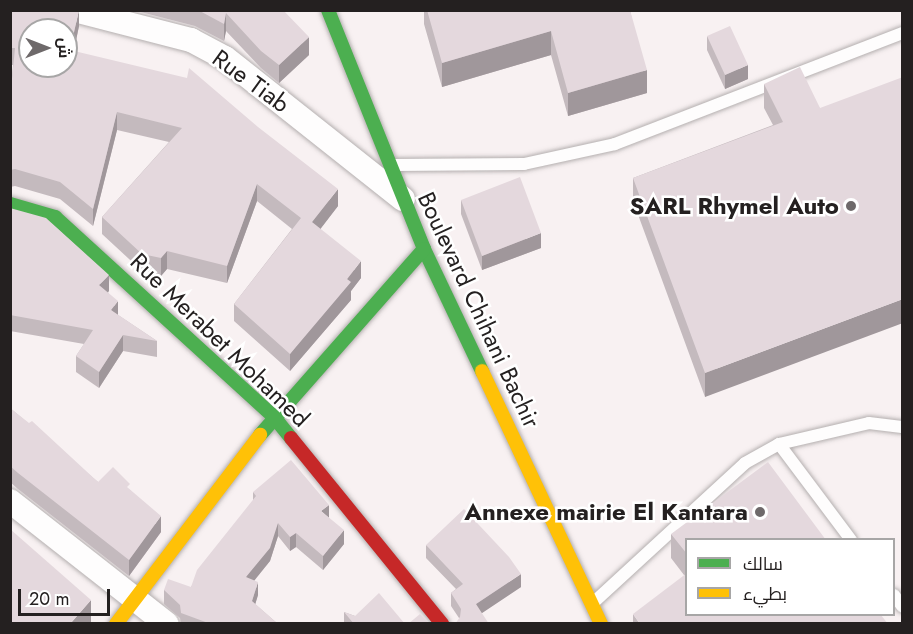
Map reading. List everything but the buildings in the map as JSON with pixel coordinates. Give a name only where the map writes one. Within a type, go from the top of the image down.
[{"type":"street","name":"Rue Tiab","points":[[74,10],[191,40],[225,58],[403,199]]},
{"type":"street","name":"Boulevard Chihani Bachir","points":[[328,10],[424,249],[590,605],[601,624]]},
{"type":"street","name":"Rue Merabet Mohamed","points":[[10,204],[55,217],[274,417],[442,624]]},
{"type":"street","points":[[116,624],[274,417],[424,249]]},
{"type":"street","points":[[10,501],[137,598],[167,624]]},
{"type":"lane","points":[[389,165],[524,164],[615,144],[903,33]]},
{"type":"lane","points":[[590,605],[745,463],[779,444],[869,423],[903,427]]},
{"type":"lane","points":[[779,444],[850,538]]},
{"type":"traffic: fast","points":[[328,10],[424,249],[482,371]]},
{"type":"traffic: fast","points":[[10,204],[55,217],[274,417],[291,438]]},
{"type":"traffic: fast","points":[[260,435],[424,249]]},
{"type":"traffic: slow","points":[[482,371],[601,624]]},
{"type":"traffic: slow","points":[[116,624],[260,435]]},
{"type":"traffic: jam","points":[[291,438],[442,624]]},
{"type":"place","name":"SARL Rhymel Auto","points":[[851,206]]},
{"type":"place","name":"Annexe mairie El Kantara","points":[[760,512]]}]
